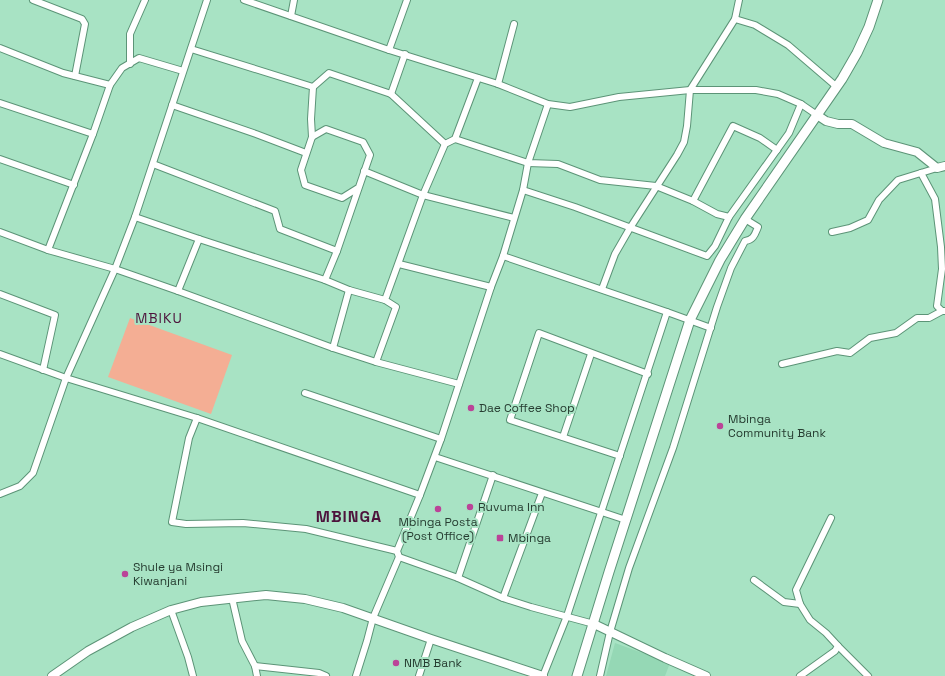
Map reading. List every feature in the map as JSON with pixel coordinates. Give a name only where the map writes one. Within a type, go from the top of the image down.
[{"type":"main road","points":[[577,676],[690,320],[720,260],[745,219],[837,87],[858,53],[878,0]]},
{"type":"street","points":[[33,0],[82,19],[85,24],[74,76]]},
{"type":"street","points":[[130,64],[130,34],[145,0]]},
{"type":"street","points":[[0,494],[20,486],[33,473],[66,378],[115,269],[135,217],[207,0]]},
{"type":"street","points":[[244,0],[389,50],[498,84],[548,104],[570,107],[619,97],[690,90],[756,90],[778,94],[801,104],[826,121],[838,124],[852,124],[884,143],[917,152],[937,168]]},
{"type":"street","points":[[291,16],[294,0]]},
{"type":"street","points":[[389,50],[407,0]]},
{"type":"street","points":[[602,289],[615,254],[684,142],[690,90],[735,19],[739,0]]},
{"type":"street","points":[[735,19],[756,25],[788,45],[837,87]]},
{"type":"street","points":[[498,84],[514,24]]},
{"type":"street","points":[[0,48],[63,73],[110,85]]},
{"type":"street","points":[[191,49],[313,87]]},
{"type":"street","points":[[391,94],[405,54]]},
{"type":"street","points":[[48,250],[74,185],[110,85],[122,68],[139,58],[184,71]]},
{"type":"street","points":[[358,188],[342,198],[305,185],[301,170],[312,137],[311,119],[313,87],[329,73],[391,94],[445,144]]},
{"type":"street","points":[[385,300],[423,195],[445,144],[455,138],[478,78]]},
{"type":"street","points":[[0,103],[93,134]]},
{"type":"street","points":[[356,676],[368,641],[373,618],[441,439],[491,287],[504,256],[523,190],[528,163],[548,104]]},
{"type":"street","points":[[523,190],[575,207],[707,256],[729,217],[789,133],[801,104]]},
{"type":"street","points":[[172,105],[306,153]]},
{"type":"street","points":[[693,201],[733,126],[760,138],[777,150]]},
{"type":"street","points":[[312,137],[326,129],[363,142],[370,156],[337,251],[325,280]]},
{"type":"street","points":[[455,138],[528,163],[558,164],[600,180],[656,186],[693,201],[717,214],[729,217]]},
{"type":"street","points":[[0,160],[74,185]]},
{"type":"street","points":[[152,164],[275,211],[280,229],[337,251]]},
{"type":"street","points":[[832,232],[850,228],[868,220],[879,200],[898,180],[945,166]]},
{"type":"street","points":[[364,171],[423,195],[514,218]]},
{"type":"street","points":[[782,364],[837,351],[850,353],[870,338],[896,333],[917,318],[929,318],[944,311],[937,306],[942,269],[935,199],[922,173]]},
{"type":"street","points":[[135,217],[325,280],[349,290],[385,300],[396,306],[376,362]]},
{"type":"street","points":[[600,676],[610,632],[629,568],[673,448],[717,307],[735,261],[745,241],[754,237],[758,227],[745,219]]},
{"type":"street","points":[[0,232],[48,250],[115,269],[333,348],[376,362],[459,384]]},
{"type":"street","points":[[178,291],[199,239]]},
{"type":"street","points":[[504,256],[711,328]]},
{"type":"street","points":[[399,264],[491,287]]},
{"type":"street","points":[[333,348],[349,290]]},
{"type":"street","points":[[0,294],[55,315],[43,370]]},
{"type":"street","points":[[56,675],[100,644],[132,627],[171,610],[201,602],[266,595],[305,599],[343,608],[543,676],[567,616],[648,374],[667,312]]},
{"type":"street","points":[[620,456],[510,420],[539,333],[591,354],[648,374]]},
{"type":"street","points":[[0,354],[66,378],[197,418],[420,495]]},
{"type":"street","points":[[563,437],[591,354]]},
{"type":"street","points":[[305,393],[441,439]]},
{"type":"street","points":[[197,418],[189,438],[172,522],[186,524],[243,523],[306,529],[398,554],[503,598],[594,624],[706,676]]},
{"type":"street","points":[[434,456],[626,520]]},
{"type":"street","points":[[458,578],[492,475]]},
{"type":"street","points":[[503,598],[542,493]]},
{"type":"street","points":[[831,518],[796,590],[800,604],[810,620],[826,633],[868,676]]},
{"type":"street","points":[[754,580],[784,602],[800,604]]},
{"type":"street","points":[[232,598],[242,642],[255,666],[257,676]]},
{"type":"street","points":[[171,610],[188,657],[193,676]]},
{"type":"street","points":[[418,676],[431,639]]},
{"type":"street","points":[[800,676],[835,651],[838,646]]},
{"type":"street","points":[[255,666],[319,673],[326,676]]},
{"type":"street","points":[[288,676],[292,670]]},
{"type":"shaded area","points":[[130,318],[232,355],[211,414],[108,377]]},
{"type":"shaded area","points":[[615,643],[670,663],[665,676],[606,676]]},
{"type":"place","name":"Dae Coffee Shop","points":[[471,408]]},
{"type":"place","name":"Mbinga Community Bank","points":[[720,426]]},
{"type":"place","name":"Ruvuma Inn","points":[[470,507]]},
{"type":"place","name":"Mbinga Posta (Post Office)","points":[[438,509]]},
{"type":"place","name":"Mbinga","points":[[500,538]]},
{"type":"place","name":"Shule ya Msingi Kiwanjani","points":[[125,574]]},
{"type":"place","name":"NMB Bank","points":[[396,663]]},
{"type":"district","name":"MBIKU","points":[[159,318]]},
{"type":"district","name":"MBINGA","points":[[349,516]]}]
